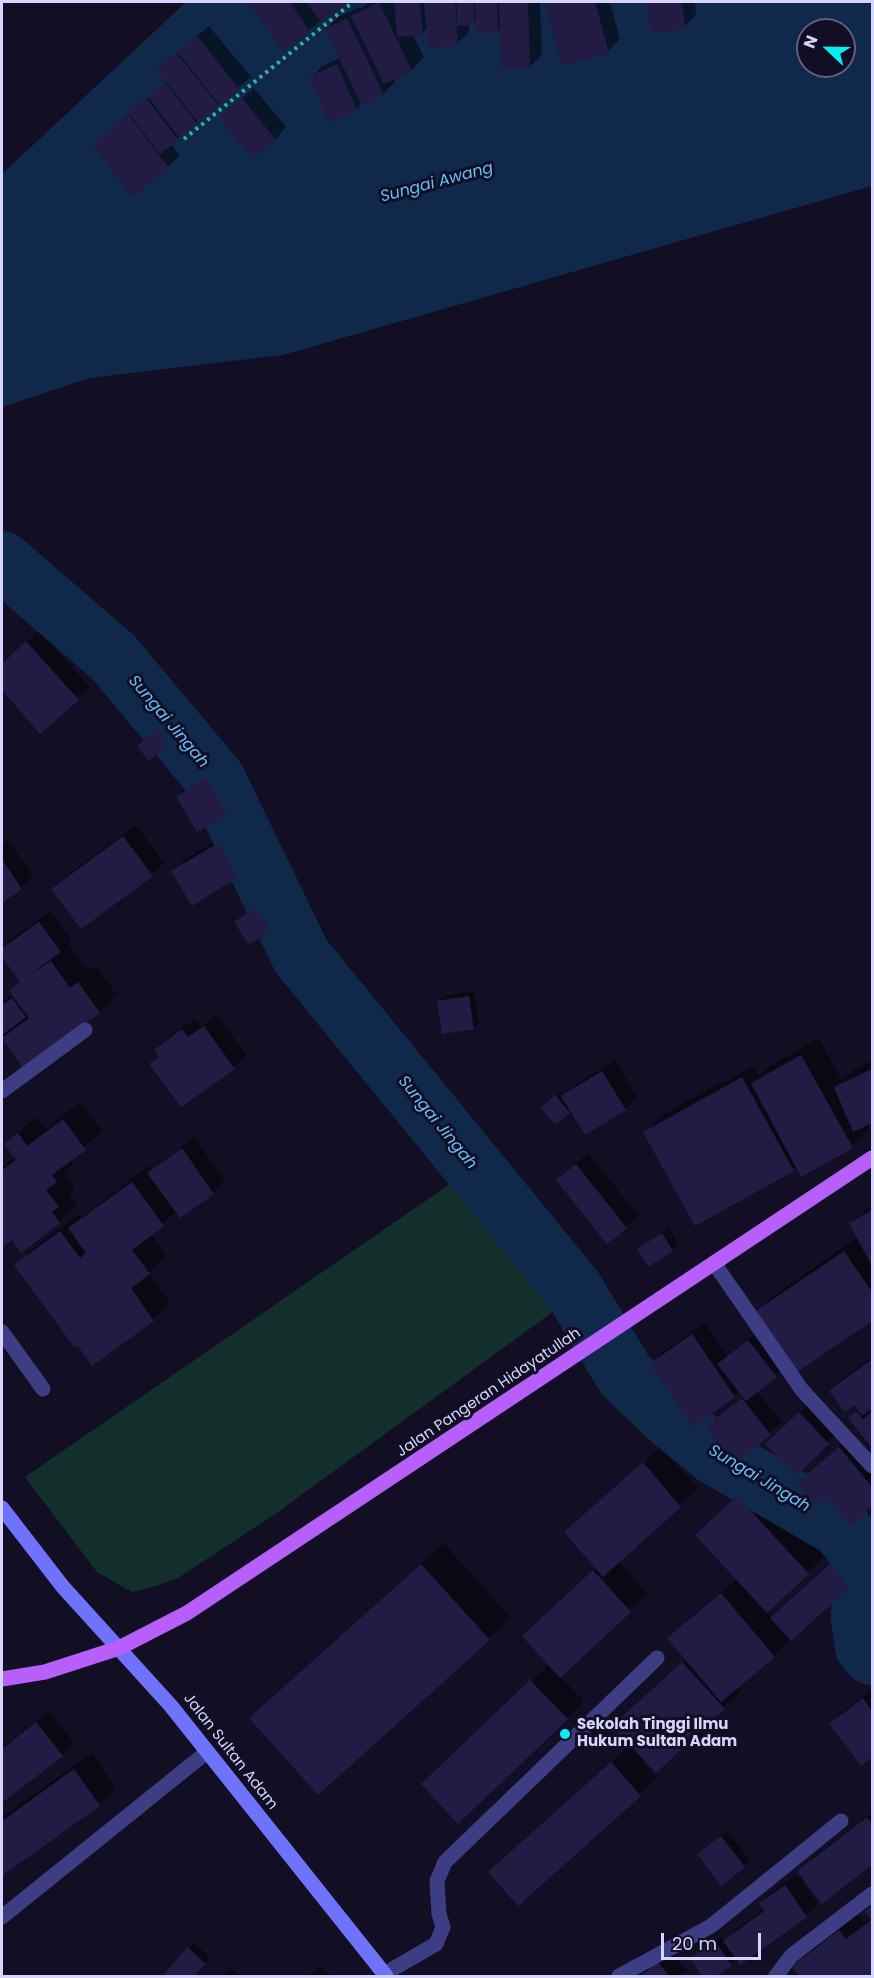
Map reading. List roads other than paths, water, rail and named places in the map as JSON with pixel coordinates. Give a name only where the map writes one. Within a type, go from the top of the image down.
[{"type":"main road","name":"Jalan Pangeran Hidayatullah","points":[[119,1648],[187,1613],[873,1158]]},
{"type":"main road","name":"Jalan Sultan Adam","points":[[2,1508],[63,1587],[171,1706],[385,1975]]},
{"type":"main road","points":[[2,1679],[45,1672],[119,1648]]},
{"type":"lane","points":[[2,1091],[85,1030]]},
{"type":"lane","points":[[714,1263],[802,1390],[873,1466]]},
{"type":"lane","points":[[2,1332],[43,1389]]},
{"type":"lane","points":[[385,1975],[436,1944],[444,1927],[438,1914],[437,1881],[445,1862],[657,1658]]},
{"type":"lane","points":[[2,1917],[207,1752]]},
{"type":"lane","points":[[619,1977],[711,1926],[841,1821]]},
{"type":"lane","points":[[776,1977],[791,1956],[873,1894]]},
{"type":"water","name":"Sungai Awang","points":[[186,2],[872,2],[872,186],[283,355],[89,378],[2,407],[2,174]]},
{"type":"waterway","name":"Sungai Jingah","points":[[2,561],[113,657],[216,780],[301,956],[574,1290],[625,1375],[672,1420],[715,1455],[841,1528],[862,1556],[861,1619],[865,1647],[872,1655]]},
{"type":"place","name":"Sekolah Tinggi Ilmu Hukum Sultan Adam","points":[[565,1734]]}]
